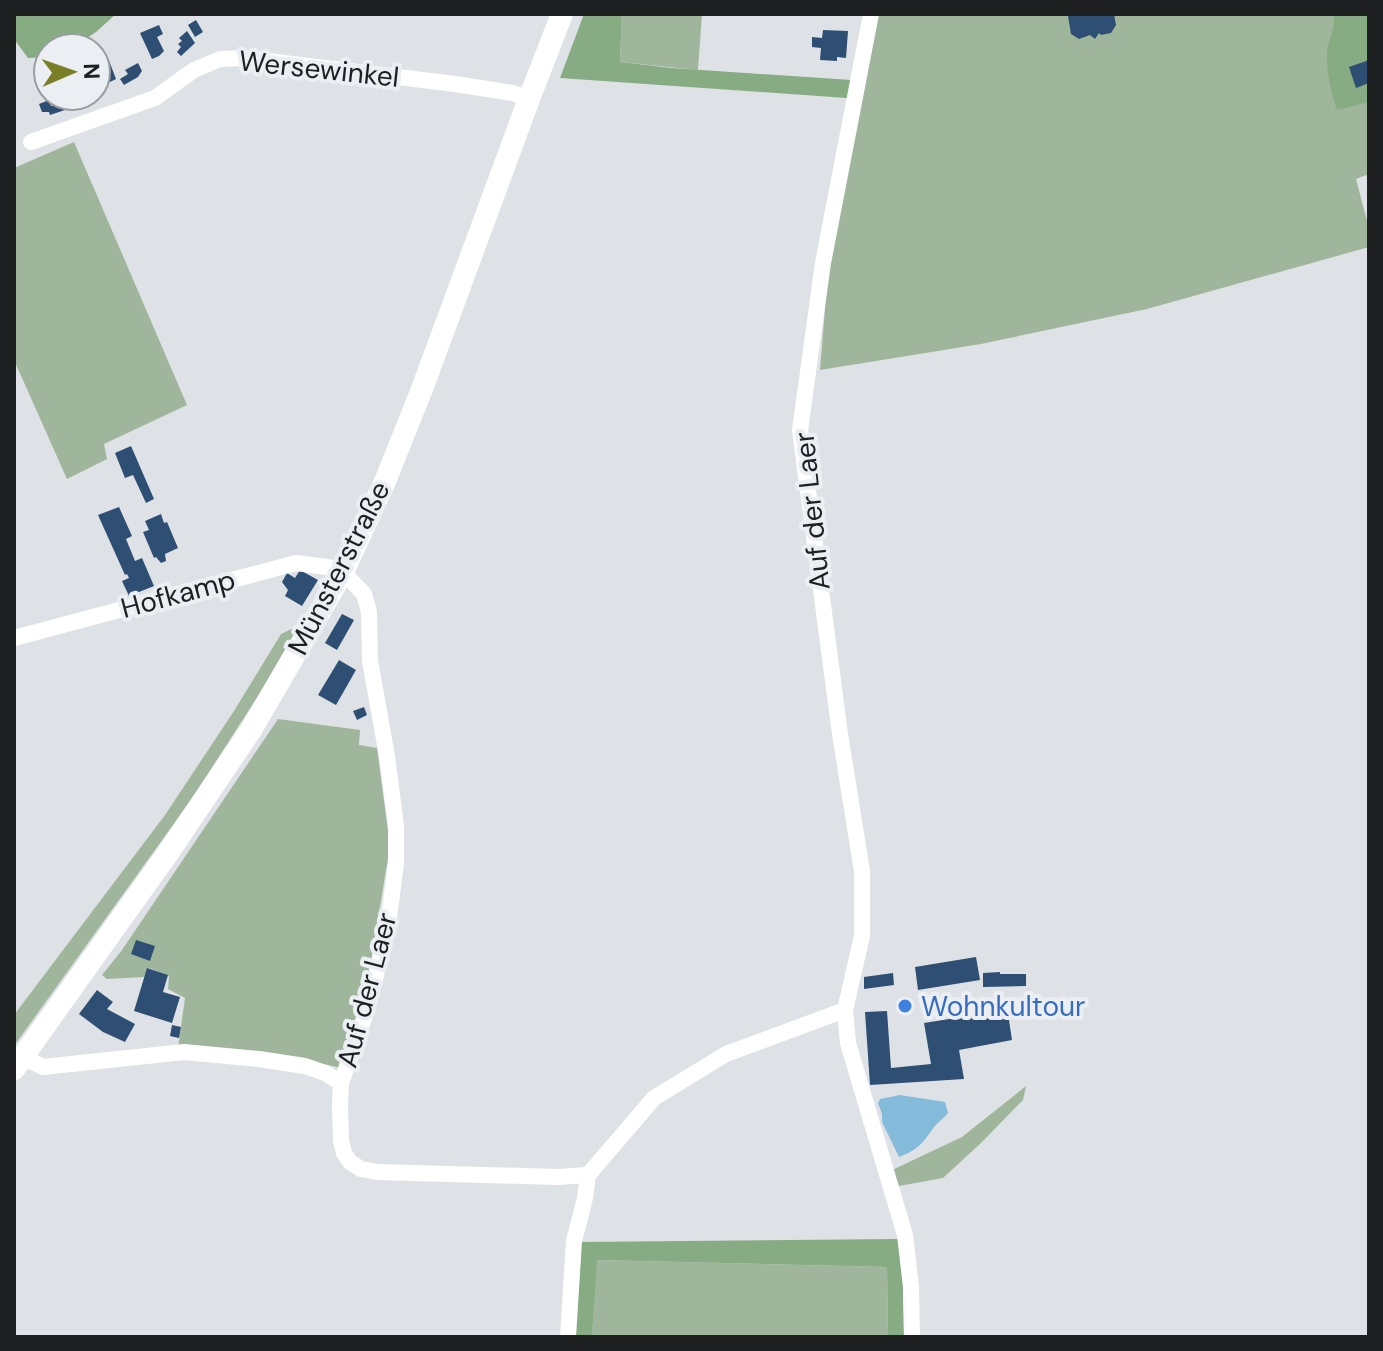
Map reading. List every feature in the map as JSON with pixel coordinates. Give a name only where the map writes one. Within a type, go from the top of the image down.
[{"type":"main road","name":"Münsterstraße","points":[[19,1063],[251,730],[343,572],[386,479],[422,389],[562,14]]},
{"type":"street","name":"Auf der Laer","points":[[871,14],[823,263],[800,430],[840,734],[862,871],[862,936],[845,1010],[848,1043],[905,1235],[911,1287],[912,1337]]},
{"type":"street","name":"Wersewinkel","points":[[31,142],[155,98],[194,70],[220,59],[243,58],[455,84],[513,93],[529,99]]},
{"type":"street","name":"Hofkamp","points":[[14,638],[296,563],[343,572]]},
{"type":"street","name":"Auf der Laer","points":[[343,572],[364,594],[369,612],[370,661],[396,826],[396,863],[388,926],[367,1010],[341,1083],[341,1141],[344,1153],[350,1162],[361,1169],[401,1173],[588,1175]]},
{"type":"street","points":[[568,1337],[574,1241],[588,1175],[654,1098],[726,1054],[845,1010]]},
{"type":"street","name":"Auf der Laer","points":[[19,1063],[43,1067],[184,1052],[305,1066],[341,1083]]},
{"type":"green space","points":[[14,14],[116,14],[96,32],[32,32],[32,58],[28,58],[14,39]]},
{"type":"green space","points":[[584,14],[622,14],[620,62],[852,80],[847,98],[560,78]]},
{"type":"green space","points":[[622,14],[702,14],[698,70],[620,62]]},
{"type":"green space","points":[[878,14],[1368,14],[1369,174],[1356,179],[1369,228],[1369,247],[1147,309],[981,344],[820,370],[828,271]]},
{"type":"green space","points":[[1333,14],[1368,14],[1369,18],[1369,102],[1337,110],[1327,60]]},
{"type":"green space","points":[[74,142],[187,405],[104,444],[107,459],[67,479],[14,360],[14,168]]},
{"type":"green space","points":[[300,625],[193,797],[14,1046],[14,1015],[165,815],[281,634]]},
{"type":"green space","points":[[278,719],[360,730],[359,745],[377,748],[390,846],[366,991],[341,1068],[280,1057],[178,1048],[185,998],[168,989],[169,976],[149,968],[144,977],[107,979],[102,975]]},
{"type":"green space","points":[[1026,1086],[1023,1100],[943,1178],[899,1186],[890,1171],[962,1137]]},
{"type":"green space","points":[[899,1239],[904,1337],[888,1337],[887,1267],[597,1260],[592,1337],[574,1337],[579,1242]]},
{"type":"green space","points":[[596,1260],[887,1267],[888,1337],[592,1337]]},
{"type":"water","points":[[900,1095],[945,1102],[948,1113],[920,1145],[899,1157],[882,1122],[878,1103],[880,1099]]},
{"type":"building","points":[[1070,14],[1114,14],[1116,25],[1111,33],[1099,33],[1095,39],[1090,35],[1079,39],[1071,34]]},
{"type":"building","points":[[196,20],[203,32],[195,37],[188,25]]},
{"type":"building","points":[[159,25],[163,34],[157,37],[164,51],[152,59],[140,33]]},
{"type":"building","points":[[823,30],[848,31],[846,58],[820,60],[821,48],[812,47],[812,37],[822,38]]},
{"type":"building","points":[[187,31],[195,43],[181,56],[177,52],[181,47],[178,44],[182,41],[179,38]]},
{"type":"building","points":[[1369,60],[1369,83],[1356,88],[1349,67]]},
{"type":"building","points":[[138,63],[142,71],[124,85],[120,79],[128,74],[125,70]]},
{"type":"building","points":[[131,446],[154,499],[146,503],[133,475],[125,478],[115,453]]},
{"type":"building","points":[[119,507],[132,536],[126,539],[135,561],[142,558],[154,586],[129,596],[122,581],[129,578],[98,515]]},
{"type":"building","points":[[161,514],[178,548],[165,554],[166,561],[161,563],[154,558],[143,532],[149,530],[145,521]]},
{"type":"building","points":[[300,570],[318,580],[302,606],[285,596],[288,590],[282,582],[287,573],[295,578]]},
{"type":"building","points":[[342,614],[354,620],[337,650],[325,643]]},
{"type":"building","points":[[339,660],[356,670],[336,705],[318,695]]},
{"type":"building","points":[[364,707],[367,715],[357,720],[353,711]]},
{"type":"building","points":[[136,940],[155,946],[150,961],[131,954]]},
{"type":"building","points":[[976,957],[980,980],[918,990],[915,967]]},
{"type":"building","points":[[147,968],[168,975],[163,992],[180,997],[172,1023],[134,1011]]},
{"type":"building","points":[[893,973],[894,985],[864,989],[864,977]]},
{"type":"building","points":[[983,973],[1026,974],[1026,986],[983,987]]},
{"type":"building","points":[[97,990],[113,1002],[107,1009],[135,1024],[125,1042],[103,1032],[79,1014]]},
{"type":"building","points":[[1007,1007],[1012,1040],[959,1050],[964,1079],[870,1085],[865,1012],[887,1011],[891,1068],[931,1064],[924,1023]]},
{"type":"building","points":[[172,1025],[181,1027],[179,1038],[170,1036]]},
{"type":"place","name":"Wohnkultour","points":[[905,1006]]}]
